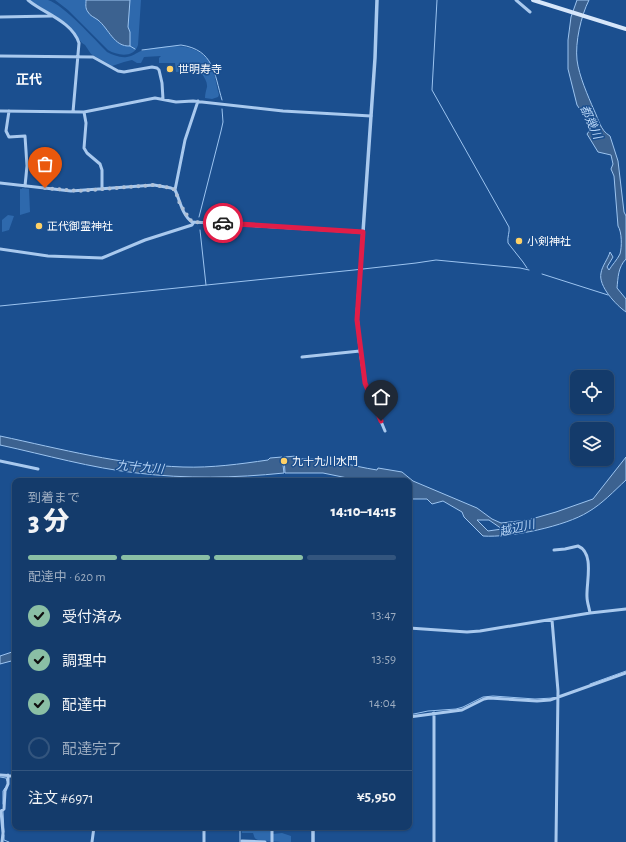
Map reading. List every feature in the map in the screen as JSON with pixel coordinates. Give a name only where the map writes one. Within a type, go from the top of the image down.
[{"type":"main road","points":[[533,0],[626,29]]},
{"type":"street","points":[[28,0],[65,24],[78,39],[78,57],[73,112]]},
{"type":"street","points":[[377,0],[371,116],[357,313],[360,351],[365,383],[385,431]]},
{"type":"street","points":[[516,0],[530,12]]},
{"type":"street","points":[[0,17],[54,16]]},
{"type":"street","points":[[0,56],[93,57],[118,71],[124,72],[152,67],[157,68],[159,70],[162,83],[163,99]]},
{"type":"street","points":[[0,112],[84,112],[155,98],[176,102],[198,101],[283,111],[371,116]]},
{"type":"street","points":[[198,101],[185,140],[175,190],[180,204],[190,220],[194,222],[363,232]]},
{"type":"street","points":[[9,112],[6,131],[9,137],[25,136],[27,166],[25,186]]},
{"type":"street","points":[[84,112],[86,123],[84,148],[87,153],[100,164],[102,170],[102,189]]},
{"type":"street","points":[[0,184],[72,191],[154,185],[175,190]]},
{"type":"street","points":[[0,250],[48,256],[102,258],[194,222]]},
{"type":"street","points":[[302,357],[360,351]]},
{"type":"street","points":[[0,461],[38,469]]},
{"type":"street","points":[[554,550],[578,546],[584,551],[588,563],[587,597],[590,613]]},
{"type":"street","points":[[412,628],[467,632],[480,631],[590,613],[626,609]]},
{"type":"street","points":[[552,620],[558,697],[556,842]]},
{"type":"street","points":[[412,716],[462,710],[489,698],[537,701],[558,697],[626,673]]},
{"type":"street","points":[[434,713],[434,842]]},
{"type":"street","points":[[0,775],[12,776]]},
{"type":"street","points":[[2,842],[2,811],[4,809],[5,790],[8,784],[8,775]]},
{"type":"street","points":[[92,842],[94,830]]},
{"type":"street","points":[[204,830],[204,842]]},
{"type":"street","points":[[272,830],[272,842]]},
{"type":"street","points":[[313,830],[313,842]]},
{"type":"street","points":[[242,841],[265,842]]},
{"type":"shaded area","points":[[29,0],[48,0],[55,3],[79,23],[107,52],[117,56],[127,57],[141,51],[169,46],[178,46],[197,51],[204,56],[212,67],[219,95],[218,97],[212,99],[205,98],[207,87],[206,80],[192,62],[192,71],[176,72],[175,63],[159,63],[159,58],[161,56],[144,57],[141,63],[137,63],[132,60],[112,66],[91,54],[66,23]]},
{"type":"shaded area","points":[[55,0],[141,0],[138,45],[136,49],[125,55],[116,54],[108,50],[68,10]]},
{"type":"shaded area","points":[[20,189],[29,189],[30,212],[20,215]]},
{"type":"shaded area","points":[[8,215],[14,216],[9,230],[2,232],[2,220]]},
{"type":"shaded area","points":[[242,830],[272,830],[273,834],[282,833],[291,836],[291,842],[262,841],[255,838],[253,833],[242,833]]},
{"type":"water","points":[[86,0],[130,0],[128,27],[130,32],[130,46],[124,46],[116,41],[98,20],[90,15],[86,8]]},
{"type":"water","name":"都幾川","points":[[577,0],[589,0],[581,21],[578,37],[577,60],[580,73],[600,124],[604,131],[610,136],[618,161],[624,212],[626,216],[626,259],[620,269],[617,288],[626,299],[626,312],[617,305],[609,295],[602,284],[601,278],[602,270],[610,252],[613,257],[607,267],[609,270],[620,254],[621,244],[614,176],[611,169],[613,164],[611,155],[598,152],[587,134],[590,130],[590,124],[577,105],[568,69],[568,40],[571,17]]},
{"type":"water","name":"九十九川","points":[[0,436],[91,456],[160,466],[215,466],[282,457],[284,473],[229,477],[192,477],[120,471],[86,465],[0,445]]},
{"type":"water","points":[[297,456],[298,459],[318,459],[377,470],[378,468],[402,472],[409,478],[347,478],[323,473],[285,473],[284,457]]},
{"type":"water","name":"越辺川","points":[[626,457],[626,480],[608,497],[593,509],[578,517],[537,530],[508,535],[483,536],[464,517],[462,512],[443,501],[432,504],[427,499],[412,499],[412,480],[477,508],[492,519],[501,523],[528,520],[593,499]],"holes":[[[477,520],[489,520],[502,529],[488,531]]]},
{"type":"water","points":[[12,652],[12,661],[0,664],[0,656]]},
{"type":"waterway","points":[[437,0],[432,90],[509,227],[508,243],[527,268]]},
{"type":"waterway","points":[[142,50],[181,45],[200,52],[211,64],[222,100]]},
{"type":"waterway","points":[[130,46],[135,49]]},
{"type":"waterway","points":[[199,217],[223,122],[222,109]]},
{"type":"waterway","points":[[200,230],[206,285]]},
{"type":"waterway","points":[[0,306],[354,270],[436,260],[529,270]]},
{"type":"waterway","points":[[542,274],[608,295]]},
{"type":"waterway","points":[[590,684],[626,671]]},
{"type":"waterway","points":[[412,714],[428,711],[456,709],[483,697],[493,696],[535,699],[553,698]]},
{"type":"waterway","points":[[0,777],[6,778],[7,781]]},
{"type":"waterway","points":[[3,804],[3,791],[5,788]]},
{"type":"waterway","points":[[3,811],[4,832]]},
{"type":"waterway","points":[[240,830],[240,842]]},
{"type":"waterway","points":[[4,835],[4,840],[9,842]]},
{"type":"way so far","points":[[45,188],[78,191],[157,185],[175,190],[180,204],[192,222],[223,223]]},
{"type":"place","name":"世明寿寺","points":[[170,69]]},
{"type":"place","name":"正代御霊神社","points":[[39,226]]},
{"type":"place","name":"小剣神社","points":[[519,241]]},
{"type":"place","name":"九十九川水門","points":[[284,461]]},
{"type":"district","name":"正代","points":[[29,80]]},
{"type":"route","points":[[223,223],[363,232],[357,320],[365,383],[381,421]]}]
